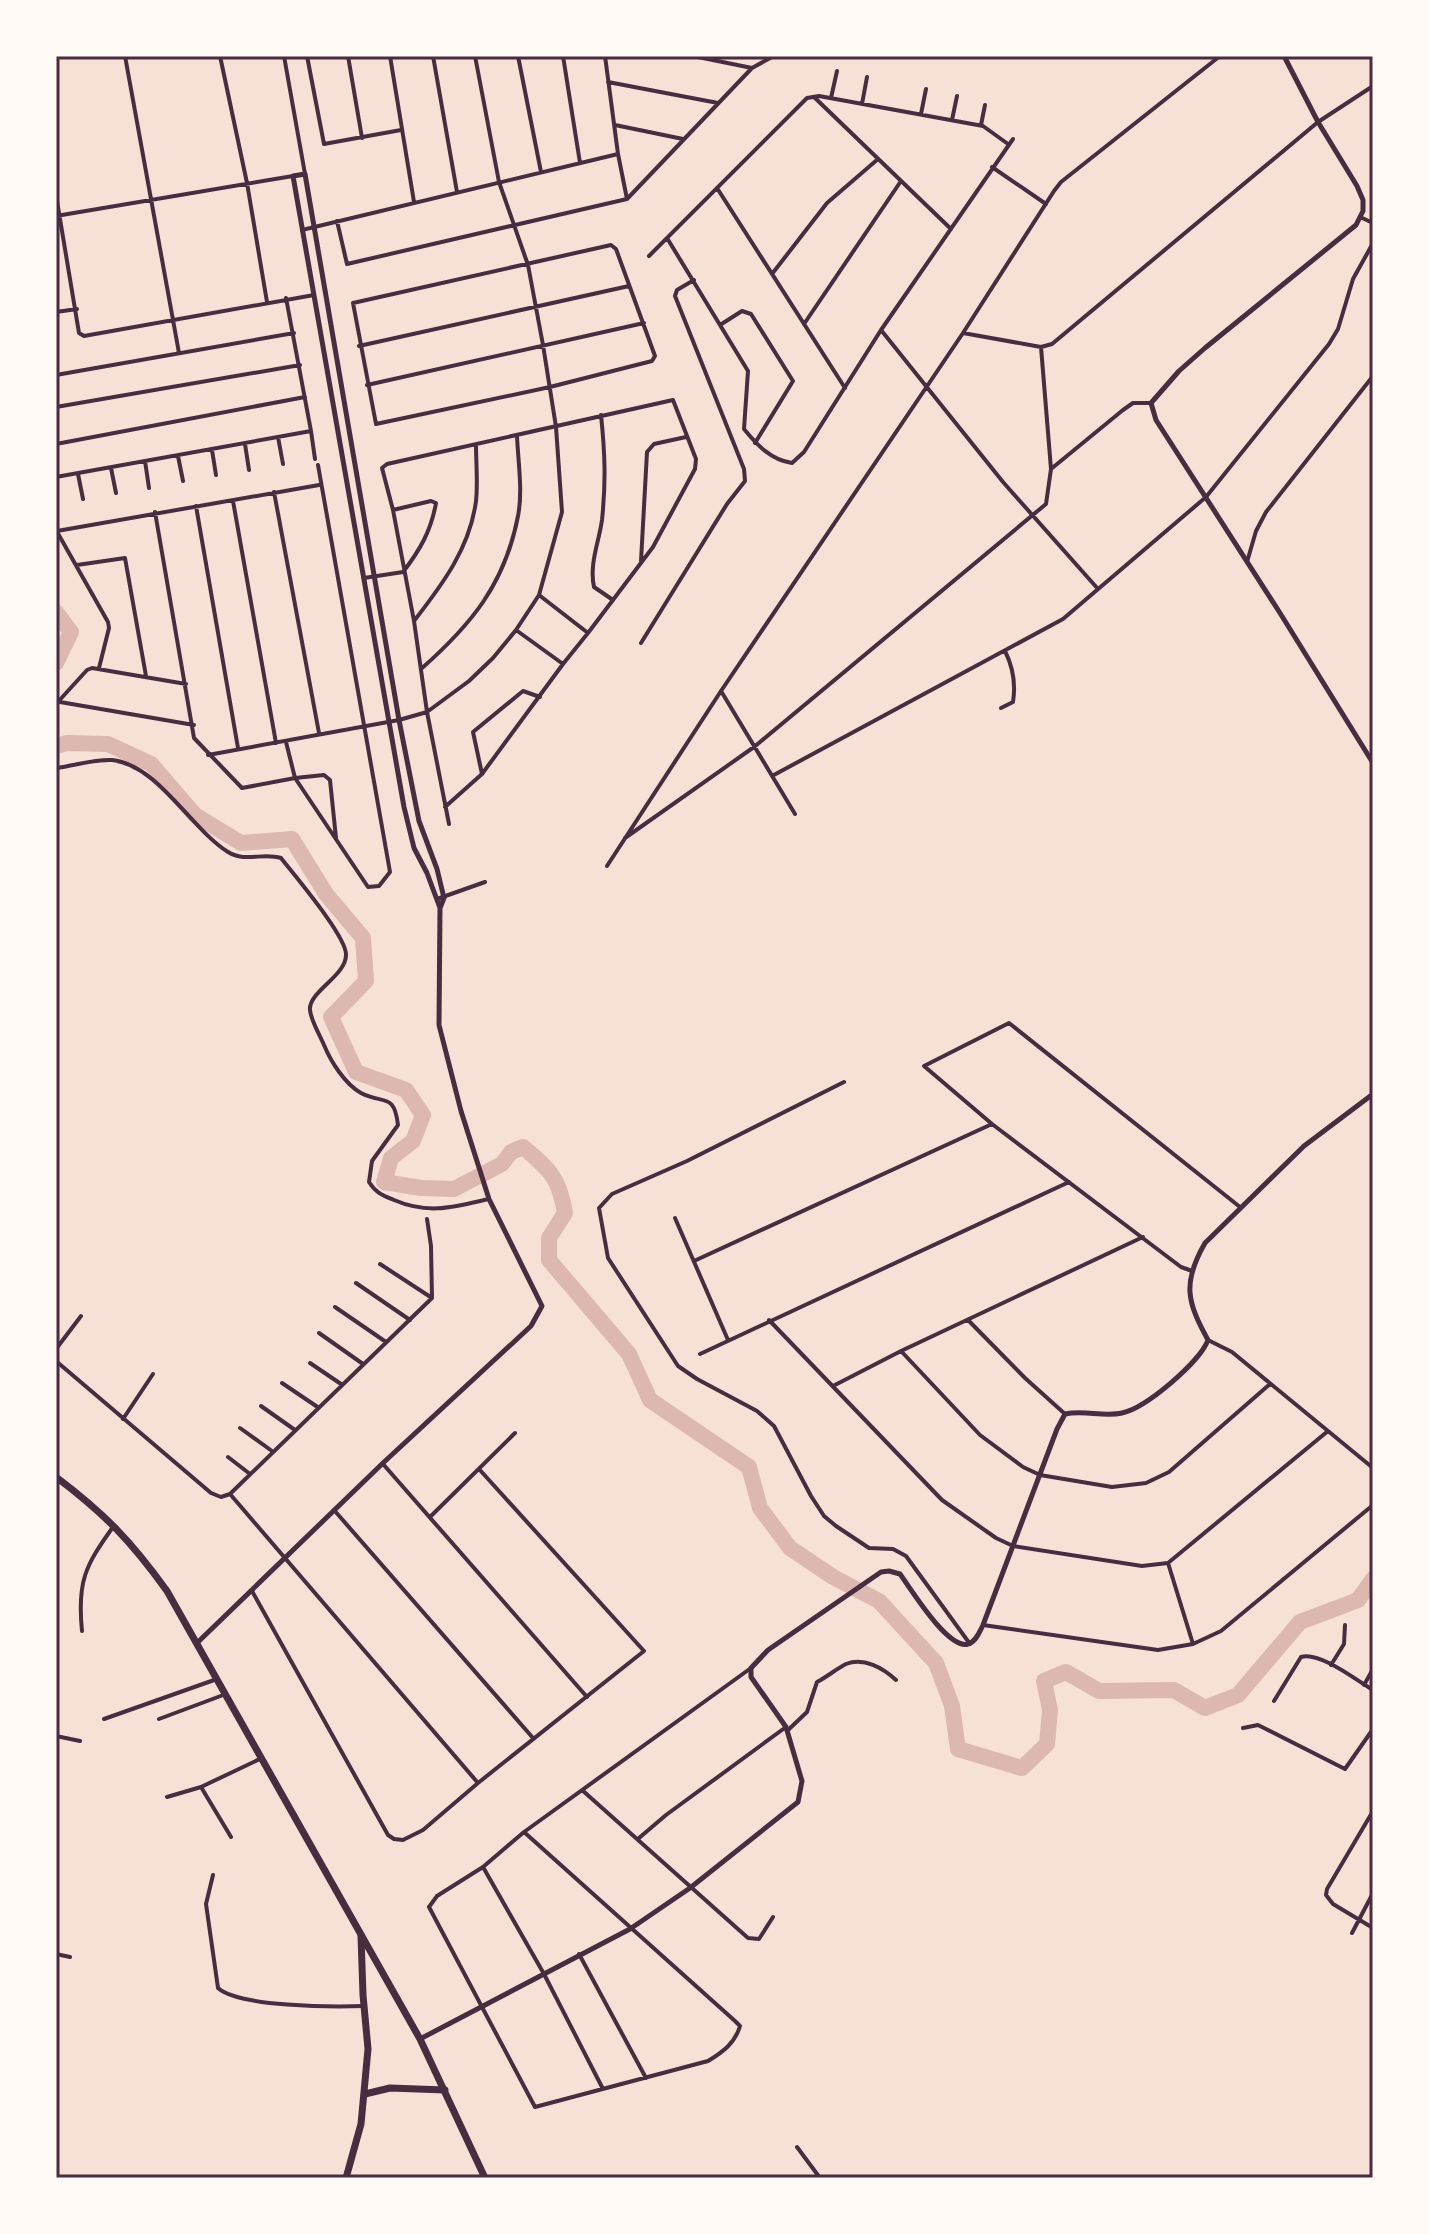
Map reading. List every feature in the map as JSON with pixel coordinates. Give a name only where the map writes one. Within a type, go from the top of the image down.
[{"type":"main road","points":[[56,1477],[115,1525],[167,1591],[420,2039],[485,2178]]},
{"type":"main road","points":[[346,2178],[361,2124],[368,2049],[361,1936]]},
{"type":"main road","points":[[365,2094],[390,2088],[445,2090]]},
{"type":"street","points":[[125,56],[179,353]]},
{"type":"street","points":[[220,56],[247,183],[267,302]]},
{"type":"street","points":[[197,1643],[383,1463],[531,1326],[542,1306],[488,1195],[461,1111],[439,1025],[440,899],[437,869],[419,821],[372,577],[284,56]]},
{"type":"street","points":[[307,56],[323,142],[327,146],[401,130]]},
{"type":"street","points":[[348,56],[362,138]]},
{"type":"street","points":[[390,56],[414,202]]},
{"type":"street","points":[[433,56],[457,192]]},
{"type":"street","points":[[208,755],[399,720],[427,712],[469,681],[493,658],[539,595],[563,503],[556,427],[528,265],[499,182],[475,56]]},
{"type":"street","points":[[518,56],[541,172]]},
{"type":"street","points":[[563,56],[580,163]]},
{"type":"street","points":[[605,56],[627,199]]},
{"type":"street","points":[[693,56],[752,68]]},
{"type":"street","points":[[607,866],[1061,182],[1220,56]]},
{"type":"street","points":[[1151,403],[1170,380],[1205,348],[1356,225],[1360,217],[1363,200],[1357,186],[1318,122],[1284,56]]},
{"type":"street","points":[[337,221],[347,264],[627,199],[752,68],[772,57]]},
{"type":"street","points":[[831,98],[837,71]]},
{"type":"street","points":[[862,104],[867,77]]},
{"type":"street","points":[[608,82],[718,103]]},
{"type":"street","points":[[963,333],[1041,347],[1052,344],[1318,122],[1373,86]]},
{"type":"street","points":[[921,114],[926,89]]},
{"type":"street","points":[[813,96],[951,229]]},
{"type":"street","points":[[649,256],[802,101],[813,96],[981,125],[1008,144]]},
{"type":"street","points":[[952,120],[957,96]]},
{"type":"street","points":[[981,125],[985,105]]},
{"type":"street","points":[[614,125],[683,139]]},
{"type":"street","points":[[667,238],[748,371],[744,429],[755,443],[779,461],[792,463],[804,452],[881,330],[1013,139]]},
{"type":"street","points":[[302,230],[618,154]]},
{"type":"street","points":[[772,274],[834,195],[878,159]]},
{"type":"street","points":[[992,167],[1046,204]]},
{"type":"street","points":[[58,215],[305,174]]},
{"type":"street","points":[[293,176],[387,721],[414,848],[440,899]]},
{"type":"street","points":[[804,324],[901,181]]},
{"type":"street","points":[[717,188],[845,388]]},
{"type":"street","points":[[56,195],[79,333],[84,336],[314,295]]},
{"type":"street","points":[[1360,217],[1373,224],[1372,231]]},
{"type":"street","points":[[772,776],[1063,619],[1206,497],[1329,344],[1338,329],[1353,279],[1373,243]]},
{"type":"street","points":[[611,245],[616,249],[629,286],[655,356],[652,361],[379,424],[374,420],[353,303],[611,245]]},
{"type":"street","points":[[641,643],[745,481],[744,469],[675,296],[677,290],[694,280]]},
{"type":"street","points":[[359,346],[629,286]]},
{"type":"street","points":[[286,298],[315,459]]},
{"type":"street","points":[[56,312],[77,309]]},
{"type":"street","points":[[720,325],[742,311],[751,314],[793,381],[755,443]]},
{"type":"street","points":[[367,385],[644,323]]},
{"type":"street","points":[[881,330],[1003,482],[1098,589]]},
{"type":"street","points":[[56,375],[294,333]]},
{"type":"street","points":[[623,840],[754,747],[1046,504],[1051,469],[1041,347]]},
{"type":"street","points":[[56,407],[300,365]]},
{"type":"street","points":[[1247,562],[1256,531],[1266,512],[1373,376]]},
{"type":"street","points":[[56,444],[306,397]]},
{"type":"street","points":[[445,807],[482,774],[641,563],[692,479],[696,459],[673,400],[384,465],[382,468],[414,621],[427,712],[445,807],[449,824]]},
{"type":"street","points":[[1051,469],[1133,403],[1151,403]]},
{"type":"street","points":[[1151,403],[1156,420],[1373,763]]},
{"type":"street","points":[[601,415],[607,466],[601,524],[591,574],[594,587],[613,600]]},
{"type":"street","points":[[56,477],[311,431]]},
{"type":"street","points":[[421,669],[457,637],[474,616],[503,567],[518,516],[517,435]]},
{"type":"street","points":[[278,437],[283,464]]},
{"type":"street","points":[[641,563],[647,452],[654,444],[686,437]]},
{"type":"street","points":[[245,443],[249,470]]},
{"type":"street","points":[[414,621],[447,579],[469,531],[476,502],[476,444]]},
{"type":"street","points":[[212,449],[216,475]]},
{"type":"street","points":[[178,455],[183,481]]},
{"type":"street","points":[[145,461],[149,488]]},
{"type":"street","points":[[286,742],[295,778],[368,887],[379,886],[390,872],[319,485],[318,465]]},
{"type":"street","points":[[111,467],[116,493]]},
{"type":"street","points":[[78,473],[83,499]]},
{"type":"street","points":[[99,668],[108,622],[56,530],[319,485]]},
{"type":"street","points":[[274,492],[319,733]]},
{"type":"street","points":[[233,500],[276,743]]},
{"type":"street","points":[[363,578],[403,572],[421,548],[432,523],[436,503],[431,501],[393,510]]},
{"type":"street","points":[[195,506],[238,748]]},
{"type":"street","points":[[155,512],[194,738],[242,788],[324,775],[330,780],[336,839]]},
{"type":"street","points":[[77,565],[125,558],[146,676]]},
{"type":"street","points":[[539,595],[588,633]]},
{"type":"street","points":[[516,630],[563,664]]},
{"type":"street","points":[[1001,708],[1013,702],[1015,692],[1012,665],[1005,651]]},
{"type":"street","points":[[57,701],[87,670],[99,668],[186,684]]},
{"type":"street","points":[[482,774],[473,732],[523,691],[540,697]]},
{"type":"street","points":[[721,691],[795,814]]},
{"type":"street","points":[[57,701],[194,725]]},
{"type":"street","points":[[56,768],[107,760],[124,762],[147,776],[226,851],[242,859],[272,855],[281,858],[324,913],[347,951],[346,961],[312,1002],[310,1011],[327,1053],[348,1084],[363,1094],[388,1100],[396,1108],[398,1125],[372,1161],[369,1182],[376,1193],[414,1209],[447,1209],[488,1195]]},
{"type":"street","points":[[427,873],[437,869]]},
{"type":"street","points":[[440,899],[485,882]]},
{"type":"street","points":[[1192,1271],[1181,1267],[992,1124],[924,1066],[1009,1023],[1240,1207]]},
{"type":"street","points":[[844,1082],[687,1161],[612,1194],[599,1208],[608,1258],[678,1366],[757,1411],[774,1426],[824,1516],[869,1548],[893,1549],[906,1556],[970,1644]]},
{"type":"street","points":[[1373,1094],[1304,1146],[1205,1243],[1192,1271],[1191,1308],[1208,1340],[1232,1352],[1373,1468]]},
{"type":"street","points":[[694,1261],[992,1124]]},
{"type":"street","points":[[700,1354],[1069,1182]]},
{"type":"street","points":[[675,1218],[728,1340]]},
{"type":"street","points":[[56,1361],[211,1493],[221,1497],[230,1494],[432,1298],[427,1219]]},
{"type":"street","points":[[833,1386],[1143,1237]]},
{"type":"street","points":[[380,1264],[432,1298]]},
{"type":"street","points":[[356,1283],[410,1320]]},
{"type":"street","points":[[335,1307],[386,1342]]},
{"type":"street","points":[[56,1349],[81,1316]]},
{"type":"street","points":[[769,1320],[942,1500],[996,1538],[1013,1546],[1142,1566],[1168,1563],[1328,1431]]},
{"type":"street","points":[[968,1320],[1065,1414]]},
{"type":"street","points":[[319,1333],[363,1364]]},
{"type":"street","points":[[1065,1414],[1081,1411],[1122,1413],[1135,1407],[1154,1396],[1201,1355],[1208,1340]]},
{"type":"street","points":[[901,1351],[980,1435],[1023,1467],[1040,1475],[1112,1487],[1146,1483],[1169,1472],[1270,1384]]},
{"type":"street","points":[[310,1363],[341,1384]]},
{"type":"street","points":[[123,1419],[153,1374]]},
{"type":"street","points":[[282,1383],[319,1408]]},
{"type":"street","points":[[261,1406],[295,1430]]},
{"type":"street","points":[[970,1644],[983,1625],[1065,1414]]},
{"type":"street","points":[[240,1428],[272,1451]]},
{"type":"street","points":[[430,1517],[515,1433]]},
{"type":"street","points":[[228,1457],[250,1474]]},
{"type":"street","points":[[383,1463],[587,1697]]},
{"type":"street","points":[[251,1589],[388,1835],[403,1840],[423,1830],[644,1651],[479,1469]]},
{"type":"street","points":[[230,1494],[478,1783]]},
{"type":"street","points":[[983,1625],[1158,1650],[1193,1644],[1221,1631],[1373,1505]]},
{"type":"street","points":[[334,1510],[533,1738]]},
{"type":"street","points":[[82,1631],[83,1574],[88,1561],[115,1525]]},
{"type":"street","points":[[1168,1563],[1193,1644]]},
{"type":"street","points":[[524,1832],[740,2026],[725,2050],[708,2061],[535,2107],[430,1910],[431,1903],[483,1867],[524,1832],[751,1668],[768,1650],[881,1572],[900,1574],[946,1635],[961,1644],[970,1644]]},
{"type":"street","points":[[1331,1665],[1344,1644],[1345,1625]]},
{"type":"street","points":[[1274,1701],[1301,1657],[1311,1655],[1373,1690]]},
{"type":"street","points":[[639,1838],[807,1712],[817,1682],[848,1663],[865,1663],[883,1668],[896,1680]]},
{"type":"street","points":[[420,2039],[630,1929],[690,1888],[798,1802],[802,1781],[786,1729],[751,1677],[751,1668]]},
{"type":"street","points":[[1364,1685],[1373,1669]]},
{"type":"street","points":[[104,1719],[217,1679]]},
{"type":"street","points":[[159,1719],[226,1694]]},
{"type":"street","points":[[1243,1728],[1258,1725],[1345,1769],[1373,1729]]},
{"type":"street","points":[[56,1736],[80,1741]]},
{"type":"street","points":[[167,1797],[201,1787],[262,1758]]},
{"type":"street","points":[[201,1787],[231,1837]]},
{"type":"street","points":[[582,1790],[748,1938],[759,1939],[773,1917]]},
{"type":"street","points":[[1373,1811],[1327,1889],[1328,1899],[1373,1928]]},
{"type":"street","points":[[483,1867],[544,1974],[603,2089]]},
{"type":"street","points":[[213,1875],[206,1904],[218,1988],[239,1997],[318,2008],[364,2006]]},
{"type":"street","points":[[1352,1933],[1373,1893]]},
{"type":"street","points":[[56,1954],[70,1957]]},
{"type":"street","points":[[579,1954],[646,2078]]},
{"type":"street","points":[[797,2147],[820,2178]]},
{"type":"waterway","points":[[56,612],[71,632],[56,663]]},
{"type":"waterway","points":[[56,746],[67,743],[108,744],[151,764],[195,815],[241,843],[292,839],[326,894],[363,938],[366,981],[331,1017],[356,1072],[406,1090],[423,1115],[413,1141],[391,1158],[384,1182],[454,1189],[502,1164],[511,1152],[523,1147],[540,1162],[556,1182],[565,1213],[549,1238],[549,1260],[629,1354],[650,1400],[749,1467],[760,1508],[790,1548],[833,1577],[879,1601],[936,1663],[952,1706],[958,1749],[1022,1768],[1047,1744],[1050,1710],[1044,1681],[1066,1672],[1099,1691],[1174,1690],[1205,1708],[1238,1695],[1300,1622],[1358,1600],[1373,1579]]}]
